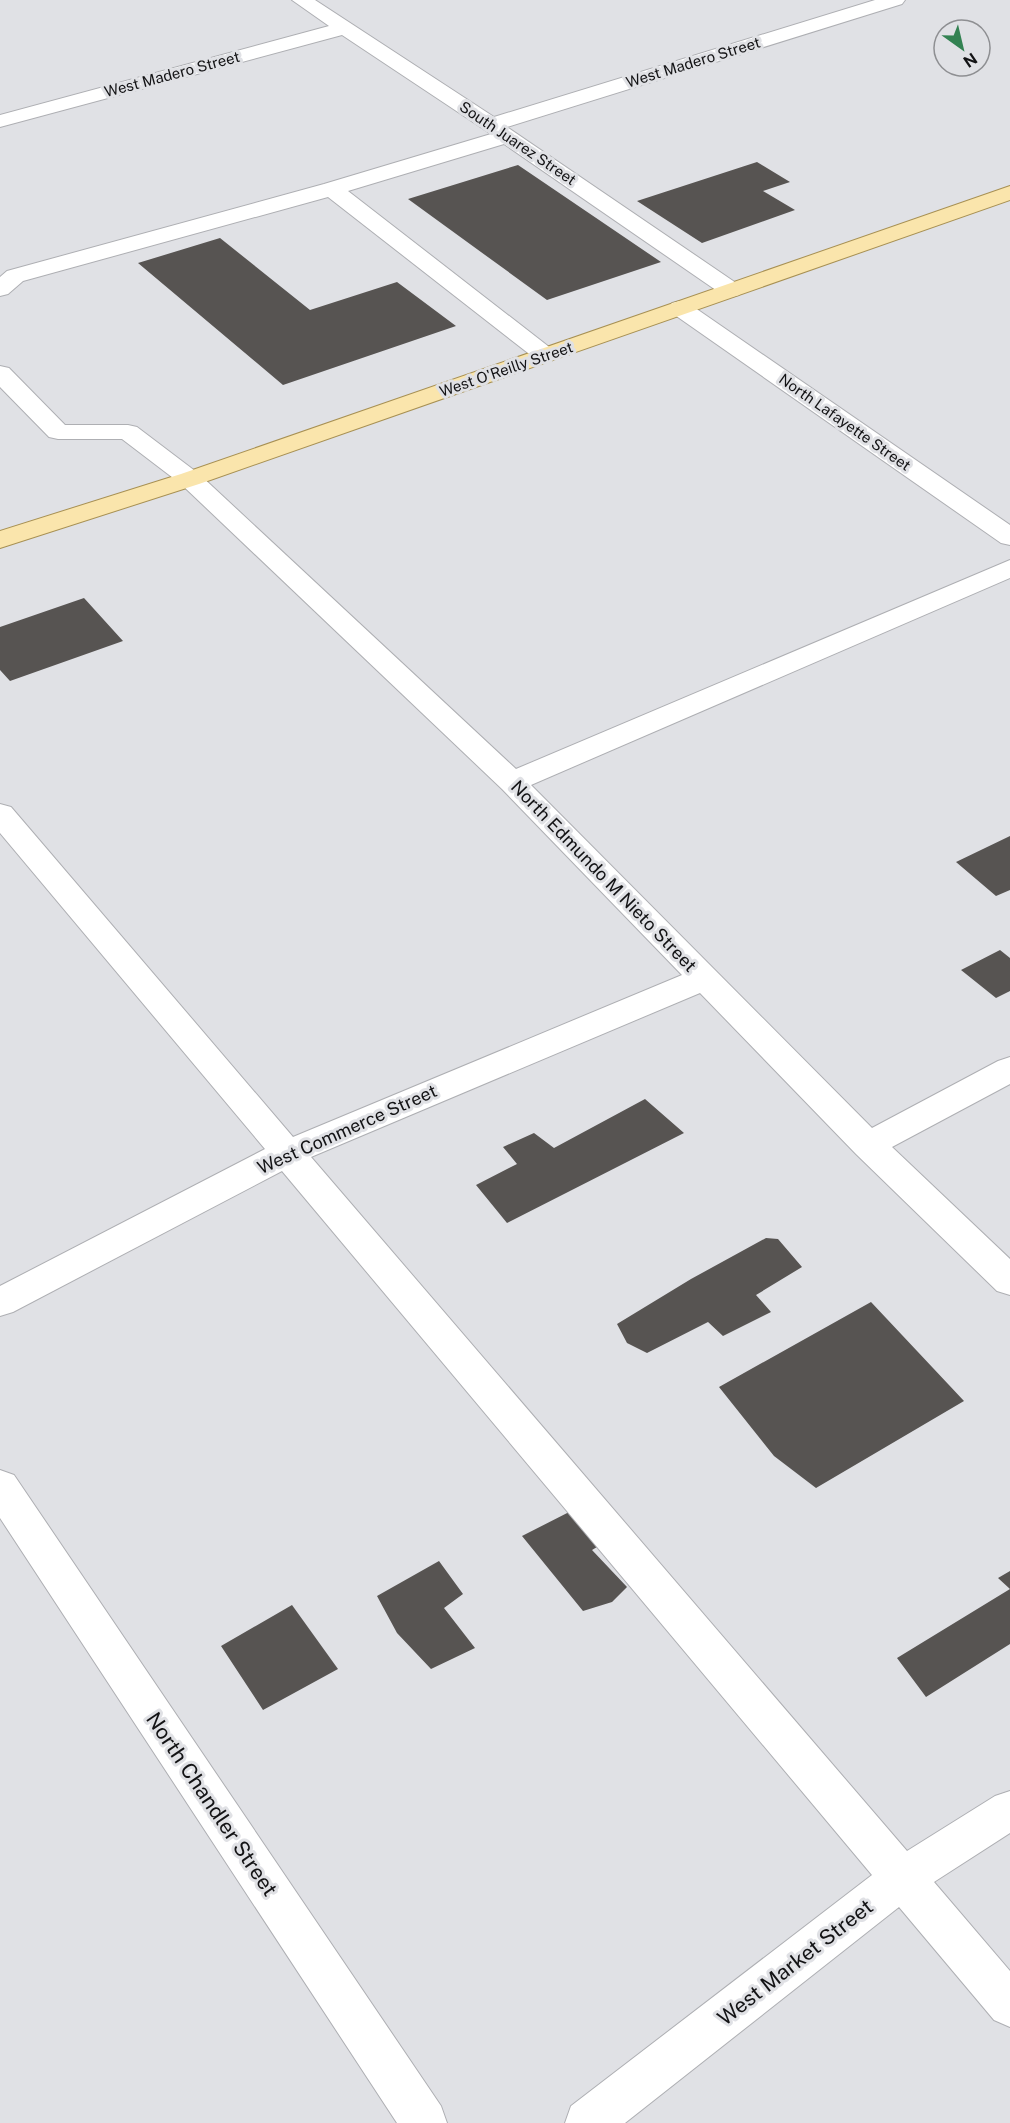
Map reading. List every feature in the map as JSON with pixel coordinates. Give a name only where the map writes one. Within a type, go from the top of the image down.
[{"type":"main road","name":"West O'Reilly Street","points":[[0,540],[190,479],[1010,193]]},
{"type":"street","name":"South Juarez Street","points":[[302,0],[500,130],[731,290]]},
{"type":"street","name":"West Madero Street","points":[[0,289],[15,276],[332,189],[500,130],[895,0]]},
{"type":"street","name":"West Madero Street","points":[[0,121],[345,28]]},
{"type":"street","points":[[332,189],[545,355]]},
{"type":"street","name":"North Lafayette Street","points":[[680,308],[1010,537]]},
{"type":"street","name":"North Edmundo M Nieto Street","points":[[0,373],[58,432],[128,432],[190,479],[512,782],[868,1145],[1010,1281]]},
{"type":"street","points":[[512,782],[1010,568]]},
{"type":"street","points":[[0,814],[1010,2005]]},
{"type":"street","name":"West Commerce Street","points":[[0,1302],[287,1153],[705,978]]},
{"type":"street","points":[[868,1145],[1010,1069]]},
{"type":"street","name":"North Chandler Street","points":[[0,1486],[424,2123]]},
{"type":"street","name":"West Market Street","points":[[588,2123],[903,1878],[1010,1810]]},
{"type":"building","points":[[757,162],[790,182],[763,191],[795,210],[702,243],[637,201]]},
{"type":"building","points":[[518,165],[661,262],[547,300],[408,199]]},
{"type":"building","points":[[220,238],[310,310],[397,282],[456,326],[283,385],[138,263]]},
{"type":"building","points":[[84,598],[123,641],[10,681],[0,670],[0,627]]},
{"type":"building","points":[[1010,836],[1010,890],[996,896],[956,862]]},
{"type":"building","points":[[1000,950],[1010,958],[1010,991],[996,998],[961,970]]},
{"type":"building","points":[[645,1099],[684,1133],[507,1223],[476,1185],[517,1164],[503,1147],[534,1133],[554,1148]]},
{"type":"building","points":[[766,1238],[778,1239],[802,1267],[756,1295],[771,1312],[723,1336],[708,1322],[647,1353],[627,1343],[617,1324],[691,1279]]},
{"type":"building","points":[[871,1302],[964,1401],[816,1488],[774,1456],[719,1387]]},
{"type":"building","points":[[577,1508],[607,1541],[592,1550],[627,1587],[612,1602],[583,1611],[522,1536]]},
{"type":"building","points":[[439,1561],[463,1594],[444,1608],[475,1648],[431,1669],[397,1633],[377,1596]]},
{"type":"building","points":[[1010,1571],[1010,1589],[998,1578]]},
{"type":"building","points":[[1010,1589],[1010,1644],[926,1697],[897,1658]]},
{"type":"building","points":[[292,1605],[338,1669],[263,1710],[221,1646]]}]
